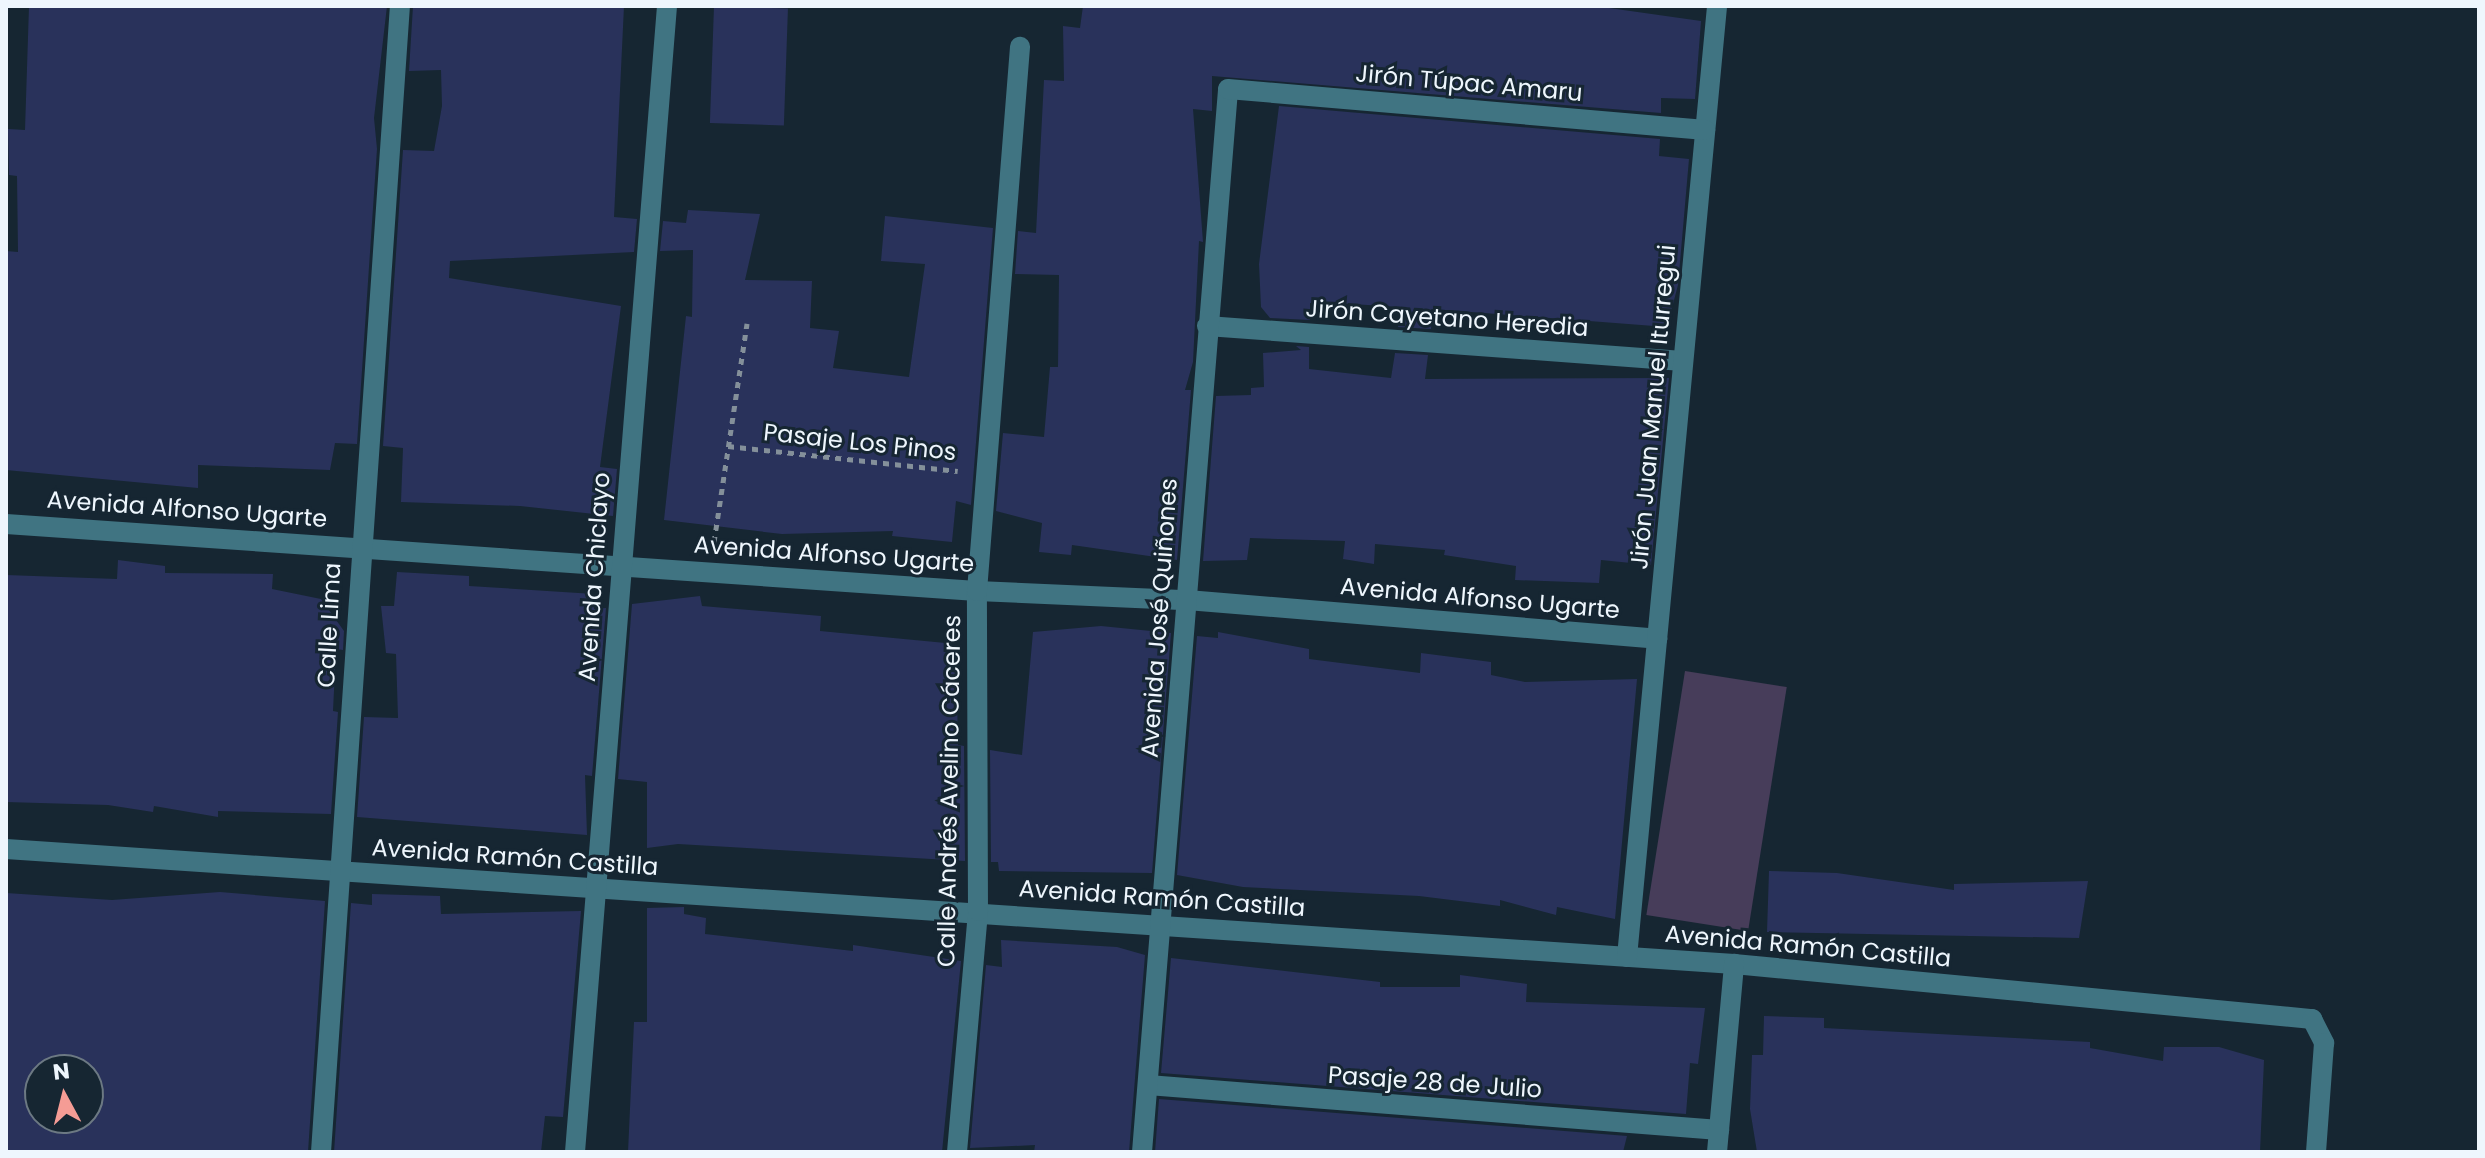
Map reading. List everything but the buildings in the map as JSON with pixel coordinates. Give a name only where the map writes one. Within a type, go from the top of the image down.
[{"type":"street","name":"Calle Lima","points":[[321,1152],[360,547],[400,6]]},
{"type":"street","name":"Avenida Chiclayo","points":[[575,1152],[667,6]]},
{"type":"street","name":"Jirón Juan Manuel Iturregui","points":[[1627,957],[1717,6]]},
{"type":"street","name":"Calle Andrés Avelino Cáceres","points":[[957,1152],[978,911],[977,591],[1020,47]]},
{"type":"street","name":"Jirón Túpac Amaru","points":[[1228,89],[1705,130]]},
{"type":"street","name":"Avenida José Quiñones","points":[[1142,1152],[1228,89]]},
{"type":"street","name":"Jirón Cayetano Heredia","points":[[1207,326],[1683,361]]},
{"type":"street","name":"Avenida Alfonso Ugarte","points":[[6,524],[977,591],[1187,600],[1657,639]]},
{"type":"street","name":"Avenida Ramón Castilla","points":[[6,849],[978,911],[1734,964],[2312,1019],[2324,1043],[2316,1152]]},
{"type":"street","points":[[1717,1152],[1734,964]]},
{"type":"street","name":"Pasaje 28 de Julio","points":[[1148,1085],[1719,1130]]},
{"type":"path","points":[[710,571],[747,323]]},
{"type":"path","name":"Pasaje Los Pinos","points":[[728,446],[988,475]]},
{"type":"shaded area","points":[[1685,671],[1787,687],[1748,931],[1646,915]]}]
